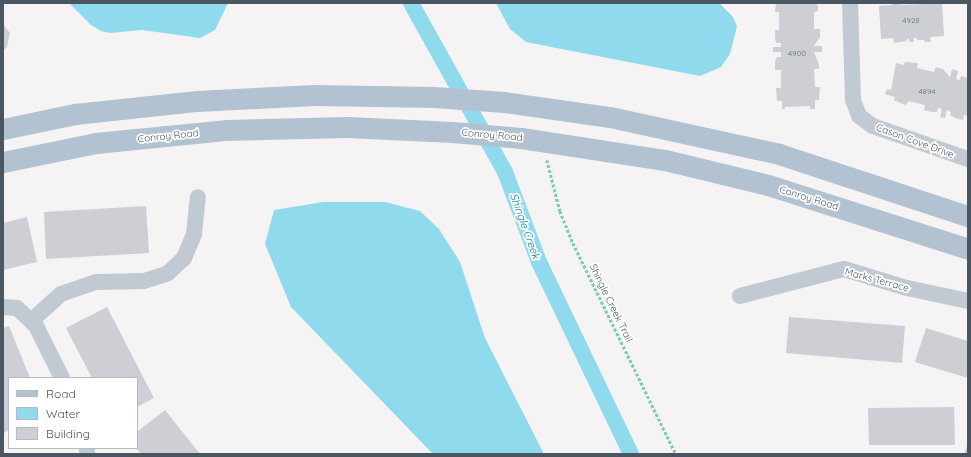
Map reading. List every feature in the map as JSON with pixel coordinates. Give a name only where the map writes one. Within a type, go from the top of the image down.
[{"type":"main road","points":[[3,129],[75,114],[197,101],[315,95],[434,97],[504,102],[610,117],[756,148],[968,216]]},
{"type":"main road","name":"Conroy Road","points":[[3,162],[96,143],[227,130],[347,127],[453,132],[522,138],[665,160],[760,183],[968,250]]},
{"type":"lane","name":"Cason Cove Drive","points":[[850,3],[853,100],[860,116],[873,126],[968,159]]},
{"type":"lane","points":[[31,321],[61,294],[96,282],[144,281],[168,273],[184,258],[194,234],[198,196]]},
{"type":"lane","name":"Marks Terrace","points":[[740,296],[844,269],[907,288],[968,301]]},
{"type":"lane","points":[[3,307],[17,308],[36,326],[62,377]]},
{"type":"path","name":"Shingle Creek Trail","points":[[546,154],[549,177],[573,243],[676,454]]},
{"type":"water","points":[[69,3],[228,3],[215,30],[200,38],[142,30],[110,33],[101,31],[91,25]]},
{"type":"water","points":[[496,3],[719,3],[733,17],[737,26],[730,54],[721,67],[700,76],[526,42],[510,29]]},
{"type":"water","points":[[323,202],[385,202],[420,211],[439,229],[460,262],[485,338],[544,454],[433,454],[291,307],[265,244],[274,210]]},
{"type":"building","points":[[776,3],[816,3],[818,7],[818,11],[814,12],[814,29],[820,29],[820,37],[814,46],[822,46],[822,52],[814,52],[819,65],[819,69],[814,69],[815,87],[820,87],[819,100],[815,100],[815,109],[810,109],[810,106],[785,107],[785,109],[782,109],[782,101],[777,101],[776,88],[781,88],[781,70],[775,70],[775,62],[777,57],[781,57],[781,52],[773,52],[773,47],[781,47],[781,43],[776,43],[775,37],[775,30],[779,30],[779,12],[775,12]]},
{"type":"building","points":[[892,3],[904,5],[942,3],[944,36],[930,37],[931,42],[925,42],[924,40],[917,40],[917,38],[914,38],[914,42],[910,42],[908,38],[906,41],[894,43],[893,38],[881,39],[879,6],[892,5]]},
{"type":"building","points":[[3,24],[10,33],[7,47],[3,51]]},
{"type":"building","points":[[905,62],[918,63],[917,68],[934,72],[936,67],[943,69],[950,77],[952,69],[958,71],[956,79],[960,80],[961,76],[968,78],[968,116],[964,115],[963,120],[955,118],[950,115],[951,112],[947,110],[945,118],[940,117],[942,109],[938,108],[937,112],[931,112],[924,110],[925,105],[908,101],[906,105],[894,100],[895,97],[885,94],[887,89],[891,90],[896,63],[904,65]]},
{"type":"building","points":[[146,206],[149,253],[46,259],[44,212]]},
{"type":"building","points":[[27,217],[37,262],[3,270],[3,223]]},
{"type":"building","points":[[107,307],[154,398],[138,406],[138,377],[91,377],[66,328]]},
{"type":"building","points":[[789,317],[905,326],[902,363],[786,353]]},
{"type":"building","points":[[9,326],[30,377],[8,377],[8,431],[4,433],[3,328]]},
{"type":"building","points":[[926,328],[968,341],[968,378],[915,362]]},
{"type":"building","points":[[954,407],[955,445],[869,445],[868,408]]},
{"type":"building","points":[[165,410],[200,454],[141,454],[137,449],[138,431]]},
{"type":"building","points":[[968,443],[968,454],[964,454]]},
{"type":"waterway","name":"Shingle Creek","points":[[411,3],[505,172],[539,262],[631,454]]}]
